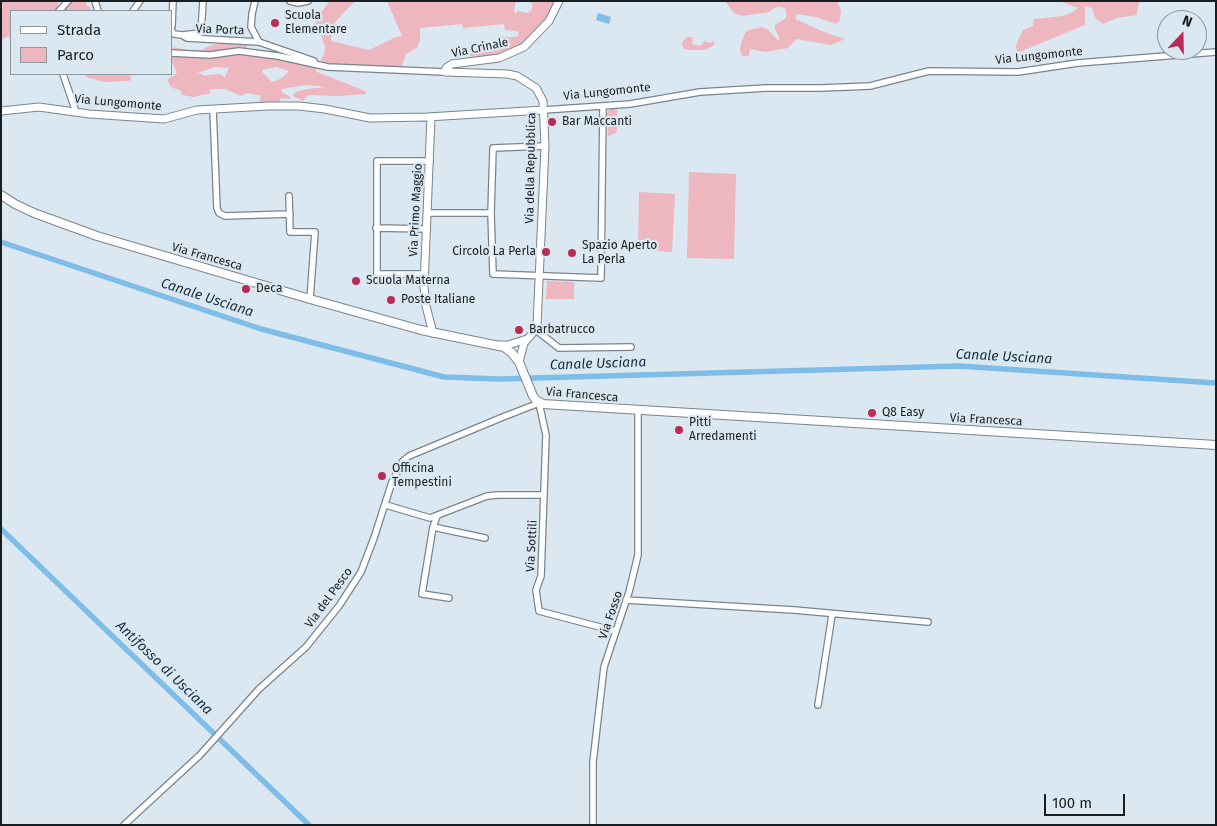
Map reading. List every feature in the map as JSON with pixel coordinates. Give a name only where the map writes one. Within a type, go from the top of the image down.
[{"type":"main road","name":"Via Francesca","points":[[1,195],[24,209],[97,236],[433,333],[504,348],[512,353],[519,362],[533,396],[540,403],[549,405],[1216,445]]},
{"type":"street","points":[[172,29],[173,1]]},
{"type":"street","name":"Via Porta","points":[[172,29],[174,34],[201,33],[204,1]]},
{"type":"street","points":[[256,1],[251,26],[259,42]]},
{"type":"street","points":[[290,1],[298,3],[308,1]]},
{"type":"street","name":"Via Crinale","points":[[445,72],[446,68],[452,64],[499,58],[524,47],[549,21],[556,11],[559,1]]},
{"type":"street","name":"Via Porta","points":[[182,35],[185,38],[205,40],[259,42]]},
{"type":"street","name":"Via della Repubblica","points":[[259,42],[306,57],[328,67]]},
{"type":"street","name":"Via della Repubblica","points":[[172,53],[203,55],[239,52],[257,53],[328,67],[507,74],[529,82],[542,96],[544,110],[545,146],[536,330]]},
{"type":"street","name":"Via Lungomonte","points":[[1,111],[39,107],[164,119],[197,110],[300,106],[333,110],[370,118],[429,117],[630,104],[700,92],[766,88],[870,86],[929,71],[1012,72],[1088,62],[1216,52]]},
{"type":"street","points":[[63,75],[76,112]]},
{"type":"street","points":[[545,146],[493,148],[491,214],[493,274],[602,278],[603,106]]},
{"type":"street","points":[[213,109],[219,213],[225,216],[290,214]]},
{"type":"street","name":"Via Primo Maggio","points":[[429,117],[430,161],[424,274],[425,296],[433,333]]},
{"type":"street","points":[[424,274],[377,274],[377,161],[430,161]]},
{"type":"street","points":[[289,196],[290,232],[315,232],[310,299]]},
{"type":"street","points":[[428,212],[491,214]]},
{"type":"street","points":[[376,228],[427,229]]},
{"type":"street","points":[[512,353],[536,330],[559,348],[631,348]]},
{"type":"street","points":[[496,345],[508,345],[524,341]]},
{"type":"street","points":[[519,362],[524,341]]},
{"type":"street","name":"Via Sottili","points":[[540,403],[546,435],[541,576],[536,590],[539,611],[615,630]]},
{"type":"street","name":"Via del Pesco","points":[[124,825],[200,754],[259,689],[306,647],[339,606],[361,572],[386,505],[392,482],[400,466],[409,456],[540,403]]},
{"type":"street","name":"Via Fosso","points":[[593,825],[593,762],[604,666],[626,600],[638,555],[638,410]]},
{"type":"street","points":[[386,505],[430,518],[487,496],[544,495]]},
{"type":"street","points":[[437,516],[433,527],[422,594],[449,598]]},
{"type":"street","points":[[433,527],[485,538]]},
{"type":"street","points":[[626,600],[794,610],[928,622]]},
{"type":"street","points":[[818,705],[832,614]]},
{"type":"green space","points":[[1,1],[59,1],[57,10],[10,10],[10,39],[8,36],[1,40]]},
{"type":"green space","points":[[72,1],[86,1],[91,10],[64,10]]},
{"type":"green space","points":[[330,1],[355,1],[335,22],[331,41],[369,50],[402,36],[387,1],[516,1],[515,14],[518,11],[527,13],[531,11],[533,5],[530,1],[556,1],[542,25],[522,45],[507,52],[484,57],[478,58],[470,56],[470,54],[484,45],[492,47],[491,43],[498,46],[500,37],[517,37],[519,33],[517,31],[505,30],[504,24],[463,28],[462,24],[420,28],[420,41],[417,48],[406,54],[401,68],[330,64],[320,60],[324,55],[325,47],[320,33],[314,30],[314,28],[318,16]]},
{"type":"green space","points":[[725,1],[837,1],[841,10],[840,20],[836,24],[816,17],[797,14],[795,19],[845,39],[831,45],[796,39],[788,48],[765,52],[750,49],[749,56],[742,56],[740,50],[741,43],[745,33],[749,30],[762,27],[767,29],[779,41],[775,25],[786,18],[786,9],[780,7],[774,8],[770,12],[742,16],[734,13]]},
{"type":"green space","points":[[1059,1],[1140,1],[1137,15],[1117,18],[1103,24],[1095,18],[1092,8],[1085,6],[1085,25],[1017,53],[1016,45],[1023,30],[1033,26],[1034,19],[1063,16],[1078,8]]},
{"type":"green space","points":[[689,36],[693,38],[692,44],[701,46],[704,41],[710,43],[713,41],[715,43],[704,50],[688,50],[683,48],[682,42]]},
{"type":"green space","points":[[220,43],[248,43],[246,49],[317,68],[315,71],[365,91],[366,94],[339,96],[308,95],[303,101],[293,96],[294,93],[303,90],[324,88],[306,85],[282,89],[281,92],[291,97],[290,99],[281,98],[278,104],[258,104],[261,97],[259,95],[247,93],[241,96],[225,89],[212,89],[209,90],[211,93],[193,97],[182,95],[181,91],[171,87],[167,80],[177,73],[172,62],[172,47],[203,50]],"holes":[[[215,67],[229,68],[225,77],[219,74],[205,76],[198,73]],[[276,67],[289,71],[282,78],[272,82],[262,70]]]},
{"type":"green space","points":[[84,75],[130,75],[131,78],[130,81],[105,82]]},
{"type":"green space","points":[[610,109],[617,109],[617,129],[616,133],[608,136],[607,113]]},
{"type":"green space","points":[[689,172],[736,174],[734,259],[687,258]]},
{"type":"green space","points":[[639,192],[675,194],[672,252],[638,250]]},
{"type":"green space","points":[[547,281],[574,282],[574,299],[546,299]]},
{"type":"water","points":[[598,13],[611,17],[609,24],[596,20]]},
{"type":"waterway","name":"Canale Usciana","points":[[1,242],[261,329],[444,377],[499,379],[959,366],[1216,383]]},
{"type":"waterway","name":"Antifosso di Usciana","points":[[1,529],[309,825]]},
{"type":"place","name":"Scuola Elementare","points":[[275,23]]},
{"type":"place","name":"Bar Maccanti","points":[[552,122]]},
{"type":"place","name":"Circolo La Perla","points":[[546,252]]},
{"type":"place","name":"Spazio Aperto La Perla","points":[[572,253]]},
{"type":"place","name":"Scuola Materna","points":[[356,281]]},
{"type":"place","name":"Deca","points":[[246,289]]},
{"type":"place","name":"Poste Italiane","points":[[391,300]]},
{"type":"place","name":"Barbatrucco","points":[[519,330]]},
{"type":"place","name":"Q8 Easy","points":[[872,413]]},
{"type":"place","name":"Pitti Arredamenti","points":[[679,430]]},
{"type":"place","name":"Officina Tempestini","points":[[382,476]]}]
